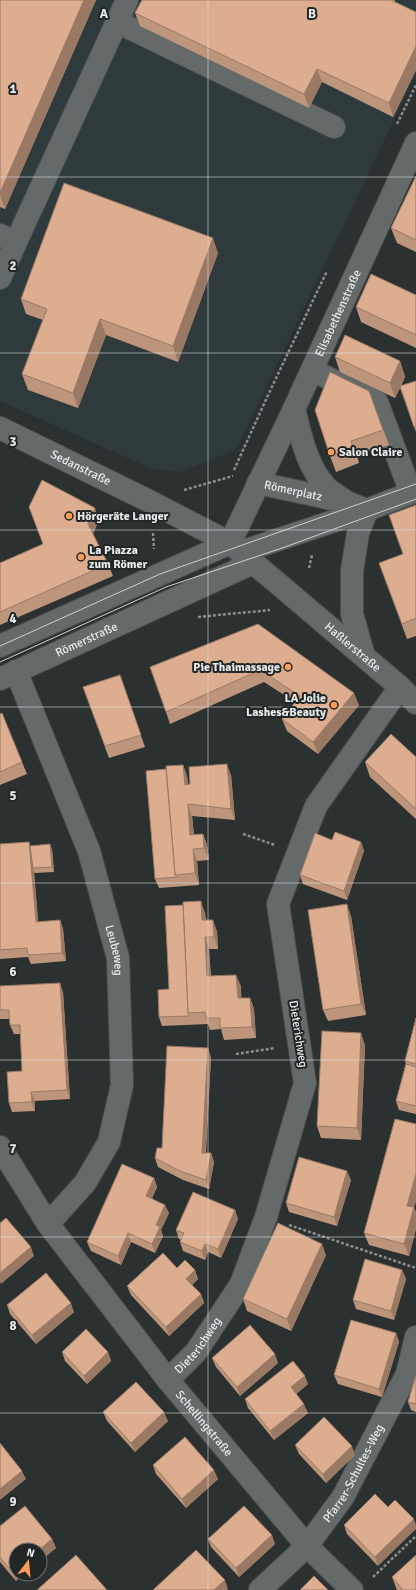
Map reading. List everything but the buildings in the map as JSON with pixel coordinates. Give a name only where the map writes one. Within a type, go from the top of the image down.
[{"type":"street","points":[[0,278],[8,239],[127,0]]},
{"type":"street","points":[[117,22],[334,127]]},
{"type":"street","name":"Elisabethenstraße","points":[[258,483],[294,409],[416,143]]},
{"type":"street","points":[[0,646],[157,565],[241,553],[367,510],[414,492],[377,402],[312,370]]},
{"type":"street","name":"Römerplatz","points":[[294,409],[305,453],[314,470],[326,486],[346,502]]},
{"type":"street","name":"Sedanstraße","points":[[0,428],[157,516]]},
{"type":"street","name":"Römerplatz","points":[[241,553],[258,483],[346,502],[367,510]]},
{"type":"street","points":[[364,656],[352,614],[352,571],[358,533],[367,510]]},
{"type":"street","points":[[157,516],[241,553]]},
{"type":"street","name":"Haßlerstraße","points":[[241,553],[364,656],[416,703]]},
{"type":"street","name":"Römerstraße","points":[[8,675],[172,599],[241,553]]},
{"type":"street","name":"Leubeweg","points":[[8,675],[89,851],[118,958],[122,1085],[109,1142],[85,1183],[48,1224]]},
{"type":"street","name":"Dieterichweg","points":[[168,1380],[196,1352],[241,1284],[266,1217],[305,1083],[278,904],[316,806],[400,687]]},
{"type":"street","name":"Schellingstraße","points":[[0,1148],[48,1224],[168,1380],[307,1546],[352,1590]]},
{"type":"street","name":"Pfarrer-Schultes-Weg","points":[[260,1590],[307,1546],[347,1490],[407,1374],[416,1337]]},
{"type":"path","points":[[181,491],[236,475]]},
{"type":"path","points":[[157,516],[157,565]]},
{"type":"path","points":[[197,617],[274,610]]},
{"type":"path","points":[[243,834],[298,854]]},
{"type":"path","points":[[236,1054],[300,1045]]},
{"type":"path","points":[[266,1217],[416,1268]]},
{"type":"path","points":[[371,1579],[416,1536]]},
{"type":"shaded area","points":[[0,0],[416,0],[416,74],[236,450],[180,472],[152,469],[0,401]]},
{"type":"tram line","points":[[0,646],[160,574],[416,484]]},
{"type":"tram line","points":[[0,662],[166,587],[285,547],[416,499]]},
{"type":"place","name":"Salon Claire","points":[[331,452]]},
{"type":"place","name":"Hörgeräte Langer","points":[[69,516]]},
{"type":"place","name":"La Piazza zum Römer","points":[[81,557]]},
{"type":"place","name":"Pie Thaimassage","points":[[288,667]]},
{"type":"place","name":"LA Jolie Lashes&Beauty","points":[[334,705]]}]
